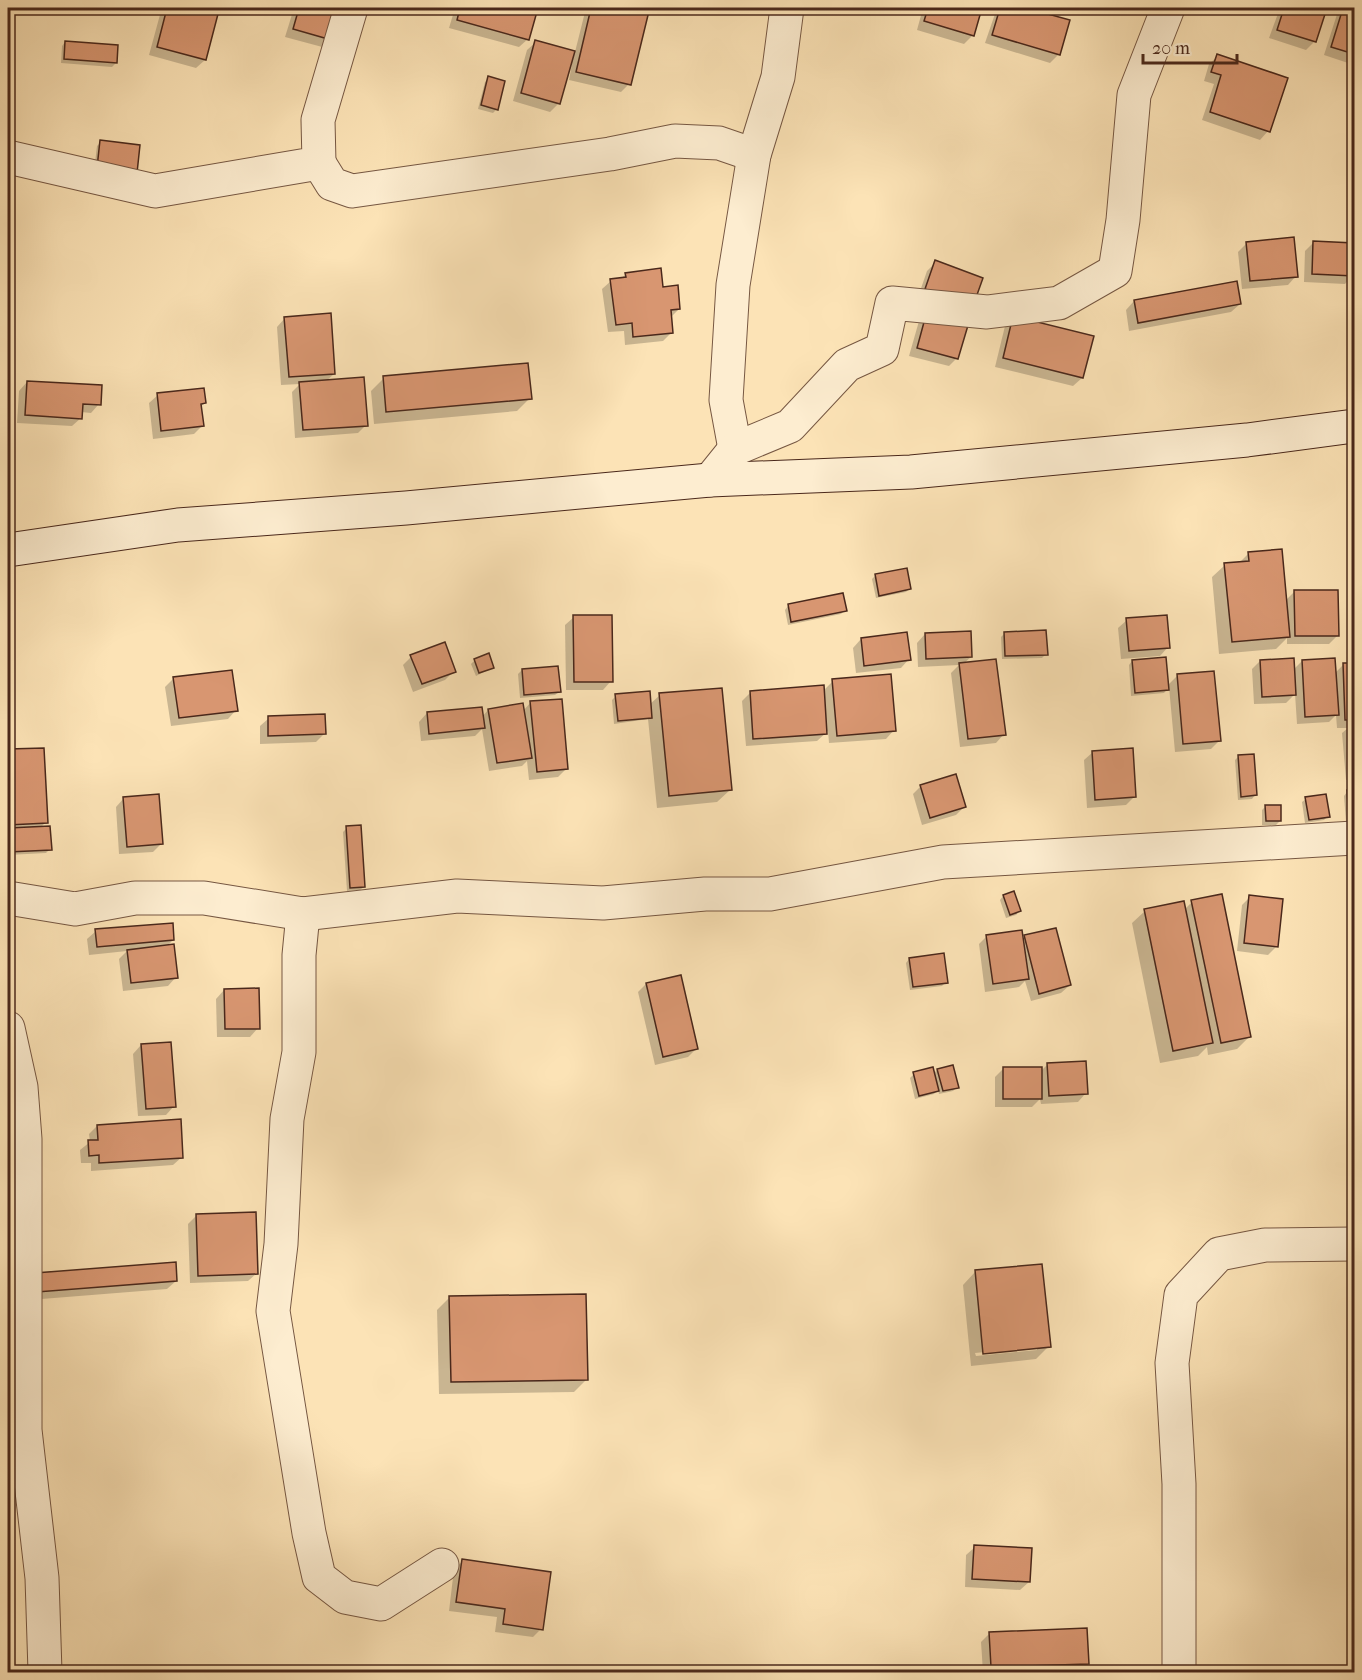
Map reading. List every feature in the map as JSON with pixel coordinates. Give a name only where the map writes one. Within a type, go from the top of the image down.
[{"type":"street","points":[[351,8],[318,120],[319,163],[332,184],[352,191],[599,155],[675,141],[719,143],[754,155]]},
{"type":"street","points":[[735,449],[726,400],[734,285],[754,155],[778,77],[787,8]]},
{"type":"street","points":[[710,480],[735,449],[790,426],[847,364],[882,349],[892,303],[987,312],[1059,303],[1115,271],[1134,95],[1168,8]]},
{"type":"street","points":[[8,157],[155,191],[319,163]]},
{"type":"street","points":[[8,550],[178,525],[406,508],[710,480],[911,472],[1248,440],[1354,426]]},
{"type":"street","points":[[8,898],[75,909],[135,898],[204,898],[303,914],[457,896],[603,903],[705,894],[770,894],[943,862],[1354,838]]},
{"type":"street","points":[[303,914],[299,955],[299,1052],[287,1119],[281,1244],[273,1311],[318,1577],[345,1597],[381,1604],[442,1565]]},
{"type":"street","points":[[8,1028],[21,1087],[26,1139],[25,1430],[42,1578],[45,1672]]},
{"type":"street","points":[[1179,1672],[1179,1484],[1172,1363],[1181,1294],[1219,1254],[1265,1245],[1354,1244]]},
{"type":"building","points":[[167,8],[192,8],[218,14],[206,60],[157,47]]},
{"type":"building","points":[[299,8],[345,8],[335,41],[293,29]]},
{"type":"building","points":[[460,8],[538,8],[529,40],[457,20]]},
{"type":"building","points":[[591,8],[633,8],[649,11],[631,85],[576,72]]},
{"type":"building","points":[[928,8],[982,8],[974,36],[924,21]]},
{"type":"building","points":[[1000,8],[1026,8],[1070,20],[1060,55],[992,35]]},
{"type":"building","points":[[1284,8],[1327,8],[1316,42],[1277,30]]},
{"type":"building","points":[[1343,8],[1354,8],[1354,54],[1331,47]]},
{"type":"building","points":[[535,40],[575,51],[560,104],[521,93]]},
{"type":"building","points":[[65,41],[118,45],[117,63],[64,59]]},
{"type":"building","points":[[1217,54],[1288,78],[1270,132],[1210,112],[1221,75],[1211,72]]},
{"type":"building","points":[[488,76],[505,81],[498,110],[481,105]]},
{"type":"building","points":[[100,140],[140,145],[137,173],[97,168]]},
{"type":"building","points":[[1294,237],[1298,277],[1250,281],[1246,242]]},
{"type":"building","points":[[1313,241],[1354,243],[1354,276],[1312,274]]},
{"type":"building","points":[[935,260],[983,278],[973,306],[925,289]]},
{"type":"building","points":[[661,268],[663,287],[678,285],[680,309],[671,310],[673,333],[633,337],[632,323],[616,325],[610,279],[626,277],[625,273]]},
{"type":"building","points":[[1237,281],[1241,304],[1138,323],[1134,300]]},
{"type":"building","points":[[927,311],[969,322],[958,359],[917,348]]},
{"type":"building","points":[[331,313],[335,374],[289,377],[284,317]]},
{"type":"building","points":[[1013,316],[1094,336],[1083,378],[1003,358]]},
{"type":"building","points":[[528,363],[532,399],[386,412],[383,376]]},
{"type":"building","points":[[364,377],[368,426],[303,430],[299,382]]},
{"type":"building","points":[[27,381],[102,385],[101,405],[83,404],[82,419],[25,415]]},
{"type":"building","points":[[204,388],[206,403],[201,404],[204,426],[161,431],[157,393]]},
{"type":"building","points":[[1282,549],[1290,637],[1232,642],[1224,563],[1249,561],[1248,552]]},
{"type":"building","points":[[907,568],[911,589],[879,596],[875,574]]},
{"type":"building","points":[[1294,590],[1338,590],[1339,636],[1295,636]]},
{"type":"building","points":[[843,593],[847,611],[791,622],[788,604]]},
{"type":"building","points":[[573,615],[612,615],[613,682],[574,682]]},
{"type":"building","points":[[1167,615],[1170,648],[1129,651],[1126,618]]},
{"type":"building","points":[[1046,630],[1048,655],[1005,656],[1004,632]]},
{"type":"building","points":[[971,631],[972,657],[926,659],[925,633]]},
{"type":"building","points":[[907,632],[911,660],[864,666],[861,638]]},
{"type":"building","points":[[445,642],[456,672],[422,684],[410,655]]},
{"type":"building","points":[[489,653],[494,668],[479,673],[474,659]]},
{"type":"building","points":[[1166,657],[1169,690],[1135,693],[1132,660]]},
{"type":"building","points":[[1294,658],[1296,695],[1262,697],[1260,660]]},
{"type":"building","points":[[1335,658],[1339,715],[1305,717],[1302,660]]},
{"type":"building","points":[[996,659],[1006,735],[968,739],[959,663]]},
{"type":"building","points":[[1343,663],[1354,663],[1354,720],[1345,720]]},
{"type":"building","points":[[558,666],[561,692],[524,695],[522,669]]},
{"type":"building","points":[[232,670],[238,711],[179,718],[173,677]]},
{"type":"building","points":[[1214,671],[1221,741],[1183,744],[1177,674]]},
{"type":"building","points":[[891,674],[896,731],[837,736],[832,679]]},
{"type":"building","points":[[824,685],[827,734],[753,739],[750,691]]},
{"type":"building","points":[[722,688],[732,790],[669,796],[659,693]]},
{"type":"building","points":[[650,691],[652,718],[618,721],[615,694]]},
{"type":"building","points":[[562,699],[568,769],[537,772],[530,701]]},
{"type":"building","points":[[523,703],[532,758],[497,763],[488,709]]},
{"type":"building","points":[[482,707],[485,728],[429,734],[427,712]]},
{"type":"building","points":[[325,714],[326,734],[268,736],[268,716]]},
{"type":"building","points":[[1354,723],[1354,773],[1350,724]]},
{"type":"building","points":[[44,748],[48,823],[8,825],[8,749]]},
{"type":"building","points":[[1133,748],[1136,797],[1095,800],[1092,751]]},
{"type":"building","points":[[1254,754],[1257,795],[1241,797],[1238,755]]},
{"type":"building","points":[[956,774],[966,807],[930,818],[920,785]]},
{"type":"building","points":[[1347,790],[1354,790],[1354,819],[1349,819]]},
{"type":"building","points":[[159,794],[163,844],[127,847],[123,797]]},
{"type":"building","points":[[1326,794],[1330,817],[1309,820],[1305,797]]},
{"type":"building","points":[[1265,805],[1281,805],[1281,821],[1266,821]]},
{"type":"building","points":[[361,825],[365,887],[350,888],[346,826]]},
{"type":"building","points":[[50,826],[52,850],[8,852],[8,828]]},
{"type":"building","points":[[1014,891],[1021,911],[1010,915],[1003,895]]},
{"type":"building","points":[[1222,894],[1251,1037],[1221,1043],[1191,900]]},
{"type":"building","points":[[1249,895],[1283,899],[1278,947],[1244,943]]},
{"type":"building","points":[[1184,901],[1213,1043],[1173,1051],[1144,909]]},
{"type":"building","points":[[173,923],[174,940],[97,947],[95,929]]},
{"type":"building","points":[[1056,928],[1071,985],[1039,994],[1024,935]]},
{"type":"building","points":[[1022,930],[1029,979],[993,984],[986,935]]},
{"type":"building","points":[[174,944],[178,978],[131,983],[127,950]]},
{"type":"building","points":[[944,953],[948,983],[913,987],[909,958]]},
{"type":"building","points":[[681,975],[698,1049],[663,1057],[646,983]]},
{"type":"building","points":[[259,988],[260,1029],[225,1029],[224,989]]},
{"type":"building","points":[[171,1042],[176,1107],[146,1109],[141,1044]]},
{"type":"building","points":[[1086,1061],[1088,1094],[1049,1096],[1047,1063]]},
{"type":"building","points":[[953,1065],[959,1088],[943,1091],[937,1069]]},
{"type":"building","points":[[933,1067],[939,1091],[919,1096],[913,1072]]},
{"type":"building","points":[[1003,1067],[1042,1067],[1042,1099],[1003,1099]]},
{"type":"building","points":[[181,1119],[183,1158],[99,1163],[99,1155],[89,1156],[88,1140],[98,1140],[97,1125]]},
{"type":"building","points":[[256,1212],[258,1274],[198,1276],[196,1214]]},
{"type":"building","points":[[176,1262],[177,1281],[37,1292],[35,1273]]},
{"type":"building","points":[[1042,1264],[1051,1347],[983,1354],[975,1270]]},
{"type":"building","points":[[586,1294],[588,1380],[451,1382],[449,1296]]},
{"type":"building","points":[[974,1545],[1032,1548],[1030,1582],[972,1579]]},
{"type":"building","points":[[462,1559],[551,1572],[543,1630],[503,1624],[505,1609],[456,1602]]},
{"type":"building","points":[[1087,1628],[1089,1664],[991,1667],[989,1632]]}]
